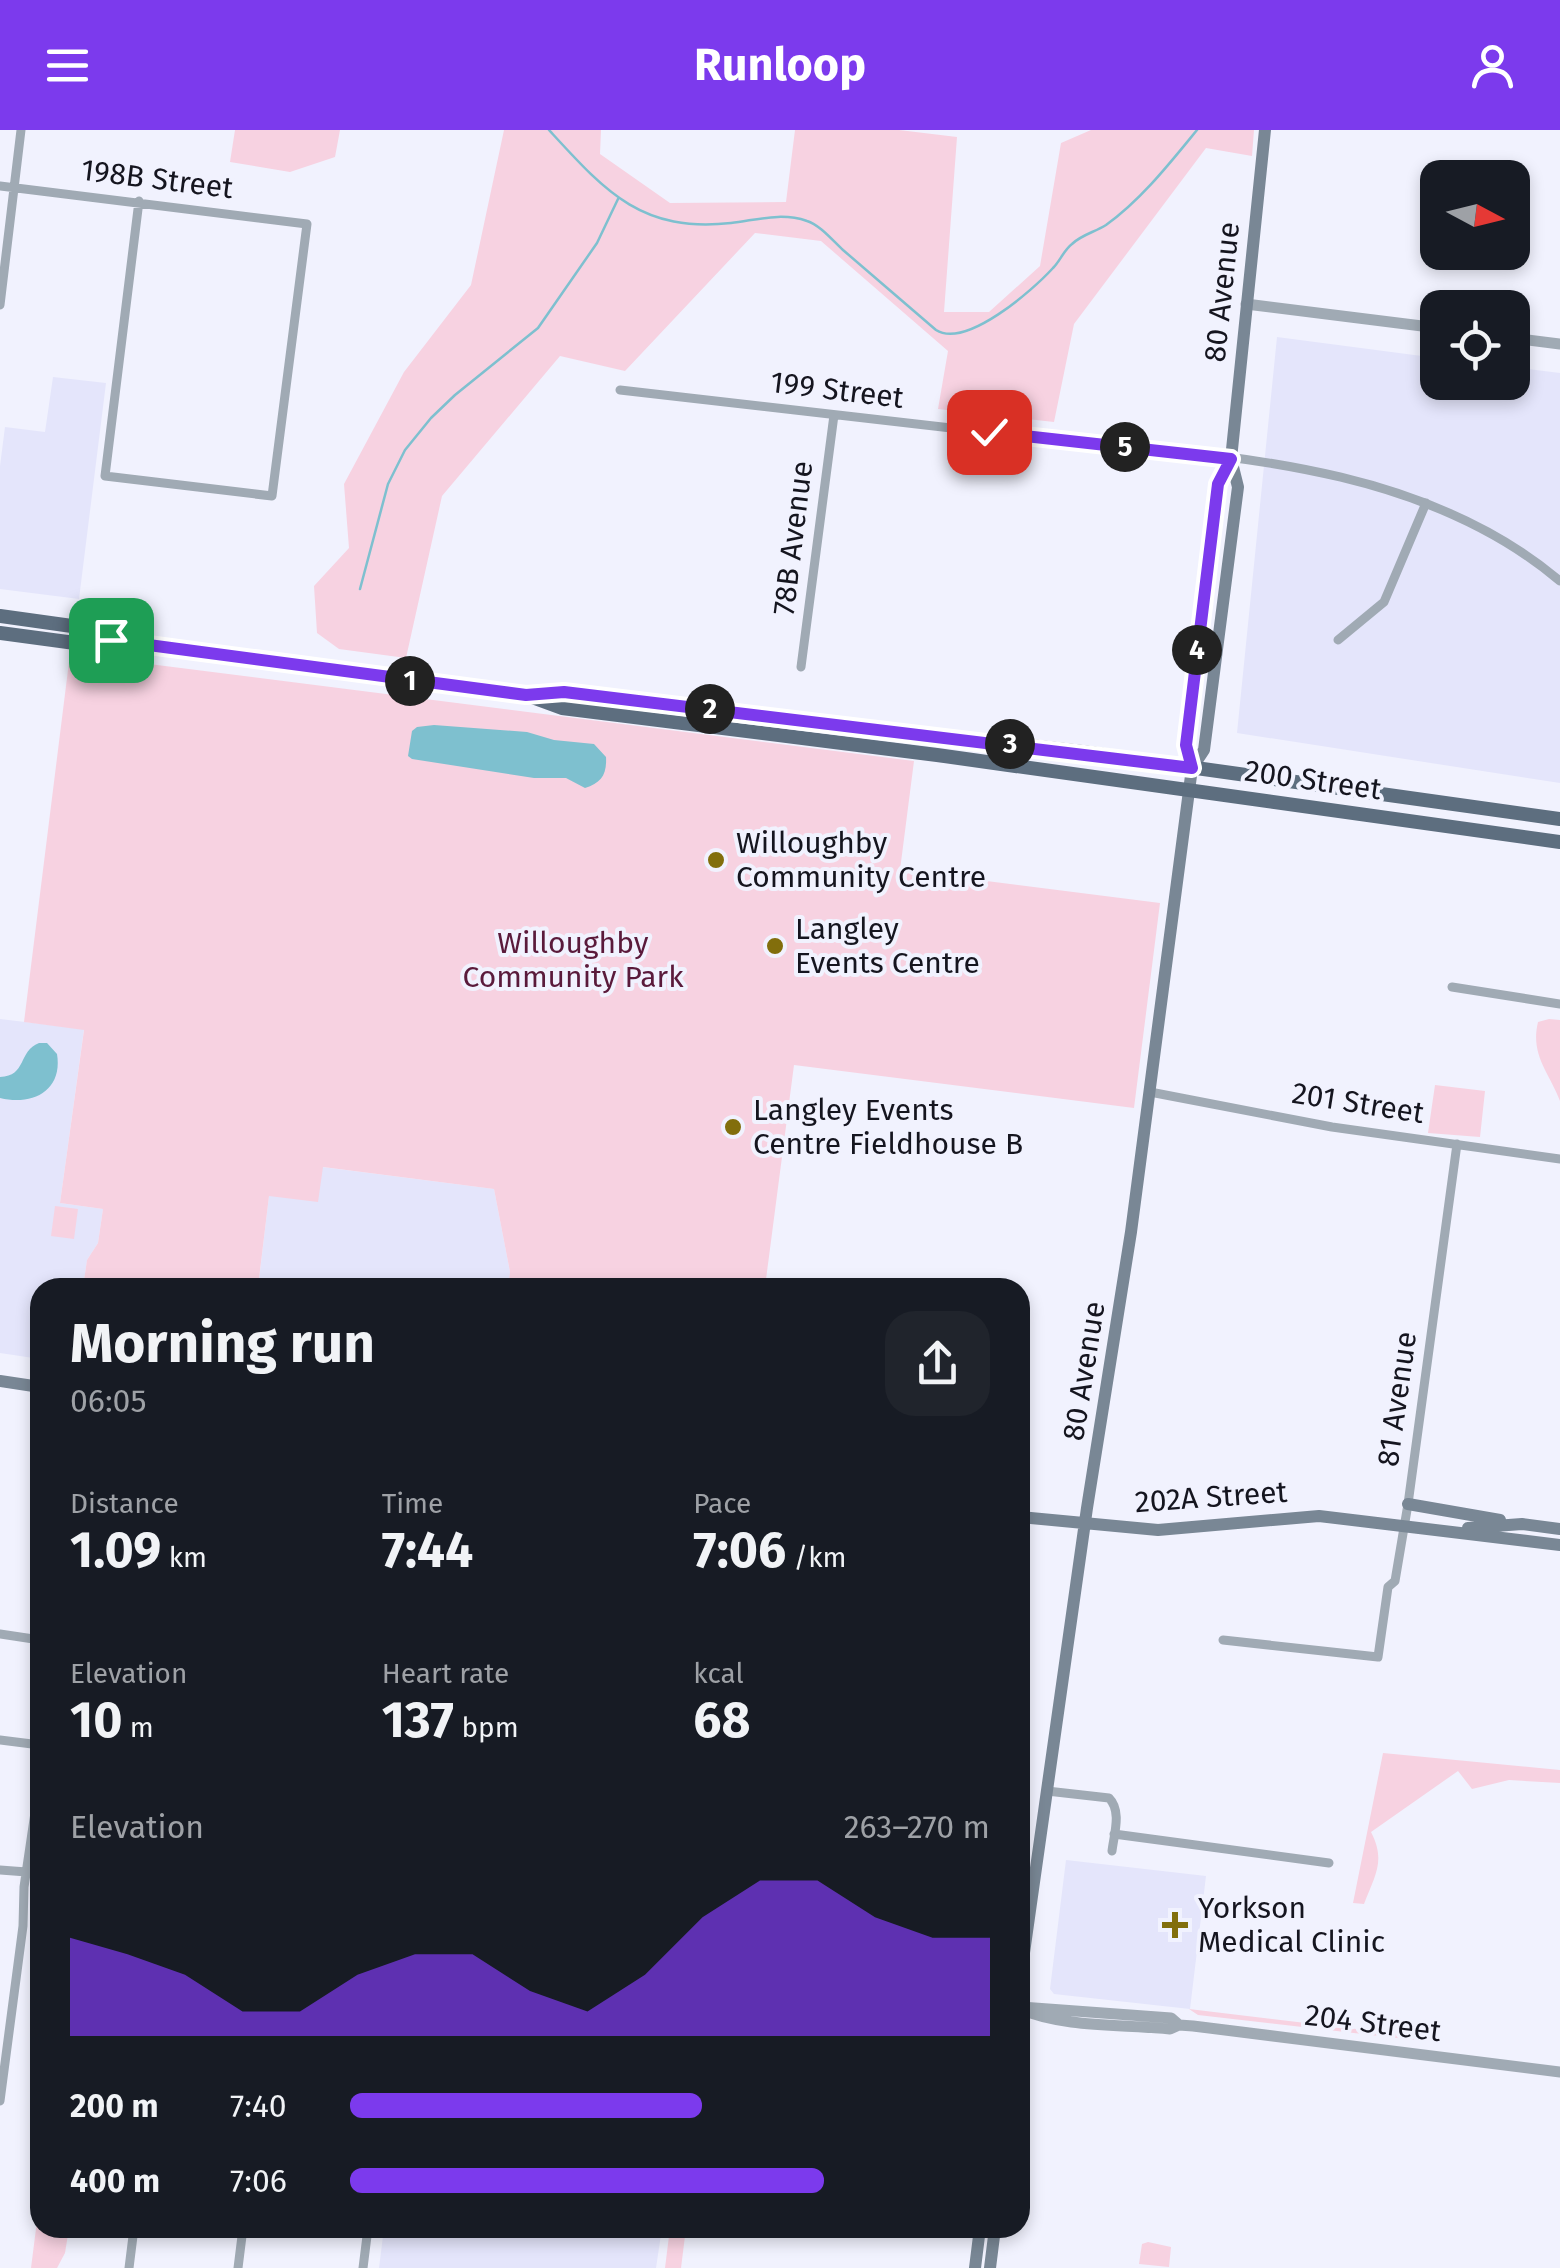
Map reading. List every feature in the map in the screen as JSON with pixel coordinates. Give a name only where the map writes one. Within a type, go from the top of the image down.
[{"type":"main road","name":"80 Avenue","points":[[1030,1908],[1084,1525],[1126,1270],[1188,791],[1192,768],[1204,750],[1238,487],[1231,459],[1264,130]]},
{"type":"main road","name":"80 Avenue","points":[[1192,768],[1186,745],[1218,484],[1231,459]]},
{"type":"main road","name":"200 Street","points":[[0,616],[79,627],[111,640]]},
{"type":"main road","name":"200 Street","points":[[0,633],[75,643],[111,640],[526,695],[564,692],[1192,768],[1560,819]]},
{"type":"main road","name":"200 Street","points":[[526,695],[562,708],[893,749],[1560,842]]},
{"type":"main road","points":[[0,1381],[30,1386]]},
{"type":"main road","points":[[1408,1504],[1560,1528]]},
{"type":"main road","name":"202A Street","points":[[1030,1518],[1158,1530],[1300,1516],[1440,1530]]},
{"type":"main road","points":[[1440,1530],[1522,1524]]},
{"type":"main road","points":[[1440,1530],[1560,1546]]},
{"type":"main road","points":[[975,2268],[979,2238]]},
{"type":"main road","points":[[990,2268],[994,2238]]},
{"type":"street","points":[[0,306],[21,130]]},
{"type":"street","name":"198B Street","points":[[0,186],[138,202],[307,224],[272,496],[105,476],[138,202]]},
{"type":"street","points":[[1246,304],[1420,326]]},
{"type":"street","points":[[1530,340],[1560,344]]},
{"type":"street","name":"199 Street","points":[[620,390],[1231,459],[1356,479],[1482,528],[1560,581]]},
{"type":"street","name":"78B Avenue","points":[[801,668],[834,415]]},
{"type":"street","points":[[1338,640],[1384,602],[1426,504]]},
{"type":"street","points":[[1452,988],[1560,1004]]},
{"type":"street","name":"201 Street","points":[[1150,1092],[1332,1127],[1560,1159]]},
{"type":"street","name":"81 Avenue","points":[[1224,1640],[1378,1658],[1388,1587],[1394,1580],[1405,1526],[1457,1144]]},
{"type":"street","points":[[0,1634],[30,1638]]},
{"type":"street","points":[[0,1740],[30,1744]]},
{"type":"street","points":[[1046,1791],[1109,1798],[1114,1802],[1112,1851]]},
{"type":"street","points":[[1114,1834],[1329,1863]]},
{"type":"street","points":[[0,2100],[6,2011],[22,1938],[30,1845]]},
{"type":"street","points":[[0,1870],[30,1872]]},
{"type":"street","name":"204 Street","points":[[1030,2013],[1104,2024],[1170,2029],[1179,2025],[1560,2072]]},
{"type":"street","points":[[129,2268],[133,2238]]},
{"type":"street","points":[[238,2268],[242,2238]]},
{"type":"street","points":[[363,2268],[367,2238]]},
{"type":"shaded area","points":[[1277,337],[1420,356],[1420,400],[1530,400],[1530,369],[1560,373],[1560,783],[1237,733]]},
{"type":"shaded area","points":[[53,377],[106,383],[79,599],[0,589],[0,466],[5,427],[45,432]]},
{"type":"shaded area","points":[[0,1019],[84,1029],[60,1203],[103,1209],[98,1243],[87,1260],[84,1278],[30,1278],[30,1358],[0,1353]]},
{"type":"shaded area","points":[[322,1167],[494,1189],[509,1278],[259,1278],[269,1196]]},
{"type":"shaded area","points":[[1066,1860],[1206,1876],[1190,2009],[1054,1994],[1050,1989]]},
{"type":"shaded area","points":[[383,2238],[660,2238],[656,2268],[379,2268]]},
{"type":"green space","points":[[235,130],[340,130],[335,157],[290,172],[230,162]]},
{"type":"green space","points":[[504,130],[601,130],[600,154],[670,203],[786,202],[795,130],[899,130],[957,137],[944,312],[989,312],[1040,266],[1061,143],[1091,130],[1254,130],[1252,156],[1206,148],[1074,324],[1054,422],[938,409],[948,351],[821,241],[755,233],[625,371],[560,356],[442,496],[406,658],[339,649],[317,633],[314,586],[349,548],[344,484],[404,372],[471,285]]},
{"type":"green space","name":"Willoughby Community Park","points":[[70,654],[914,761],[900,870],[1160,903],[1134,1108],[794,1065],[766,1278],[509,1278],[494,1189],[323,1167],[318,1202],[269,1196],[259,1278],[84,1278],[87,1260],[98,1243],[103,1209],[60,1203],[84,1030],[24,1022]]},
{"type":"green space","points":[[1560,1020],[1560,1101],[1537,1044],[1538,1022]]},
{"type":"green space","points":[[1435,1085],[1485,1091],[1480,1137],[1428,1133]]},
{"type":"green space","points":[[55,1206],[78,1209],[74,1239],[51,1236]]},
{"type":"green space","points":[[1383,1753],[1560,1770],[1560,1783],[1509,1780],[1472,1789],[1458,1771],[1371,1832],[1378,1851],[1377,1868],[1364,1904],[1353,1903]]},
{"type":"green space","points":[[1189,2009],[1423,2037],[1423,2041],[1198,2015]]},
{"type":"green space","points":[[35,2238],[67,2238],[57,2268],[31,2268]]},
{"type":"green space","points":[[669,2238],[685,2238],[681,2268],[665,2268]]},
{"type":"green space","points":[[1142,2244],[1171,2247],[1169,2267],[1139,2264]]},
{"type":"water","points":[[434,725],[527,732],[554,740],[594,744],[606,757],[604,773],[599,781],[585,788],[566,778],[534,778],[412,759],[408,756],[412,731]]},
{"type":"water","points":[[39,1043],[47,1043],[57,1054],[58,1067],[50,1086],[23,1100],[0,1098],[0,1077],[15,1072]]},
{"type":"waterway","points":[[549,130],[607,189],[649,214],[700,224],[778,217],[812,223],[936,330],[949,334],[981,325],[1015,302],[1076,241],[1106,225],[1131,204],[1197,130]]},
{"type":"waterway","points":[[360,589],[388,484],[405,450],[455,395],[538,328],[597,243],[618,199]]},
{"type":"place","name":"Willoughby Community Centre","points":[[716,860]]},
{"type":"place","name":"Langley Events Centre","points":[[775,946]]},
{"type":"place","name":"Langley Events Centre Fieldhouse B","points":[[733,1127]]},
{"type":"place","name":"Yorkson Medical Clinic","points":[[1175,1925]]},
{"type":"route","points":[[111,640],[526,695],[564,692],[1192,768],[1186,745],[1218,484],[1231,459],[989,432]]}]
